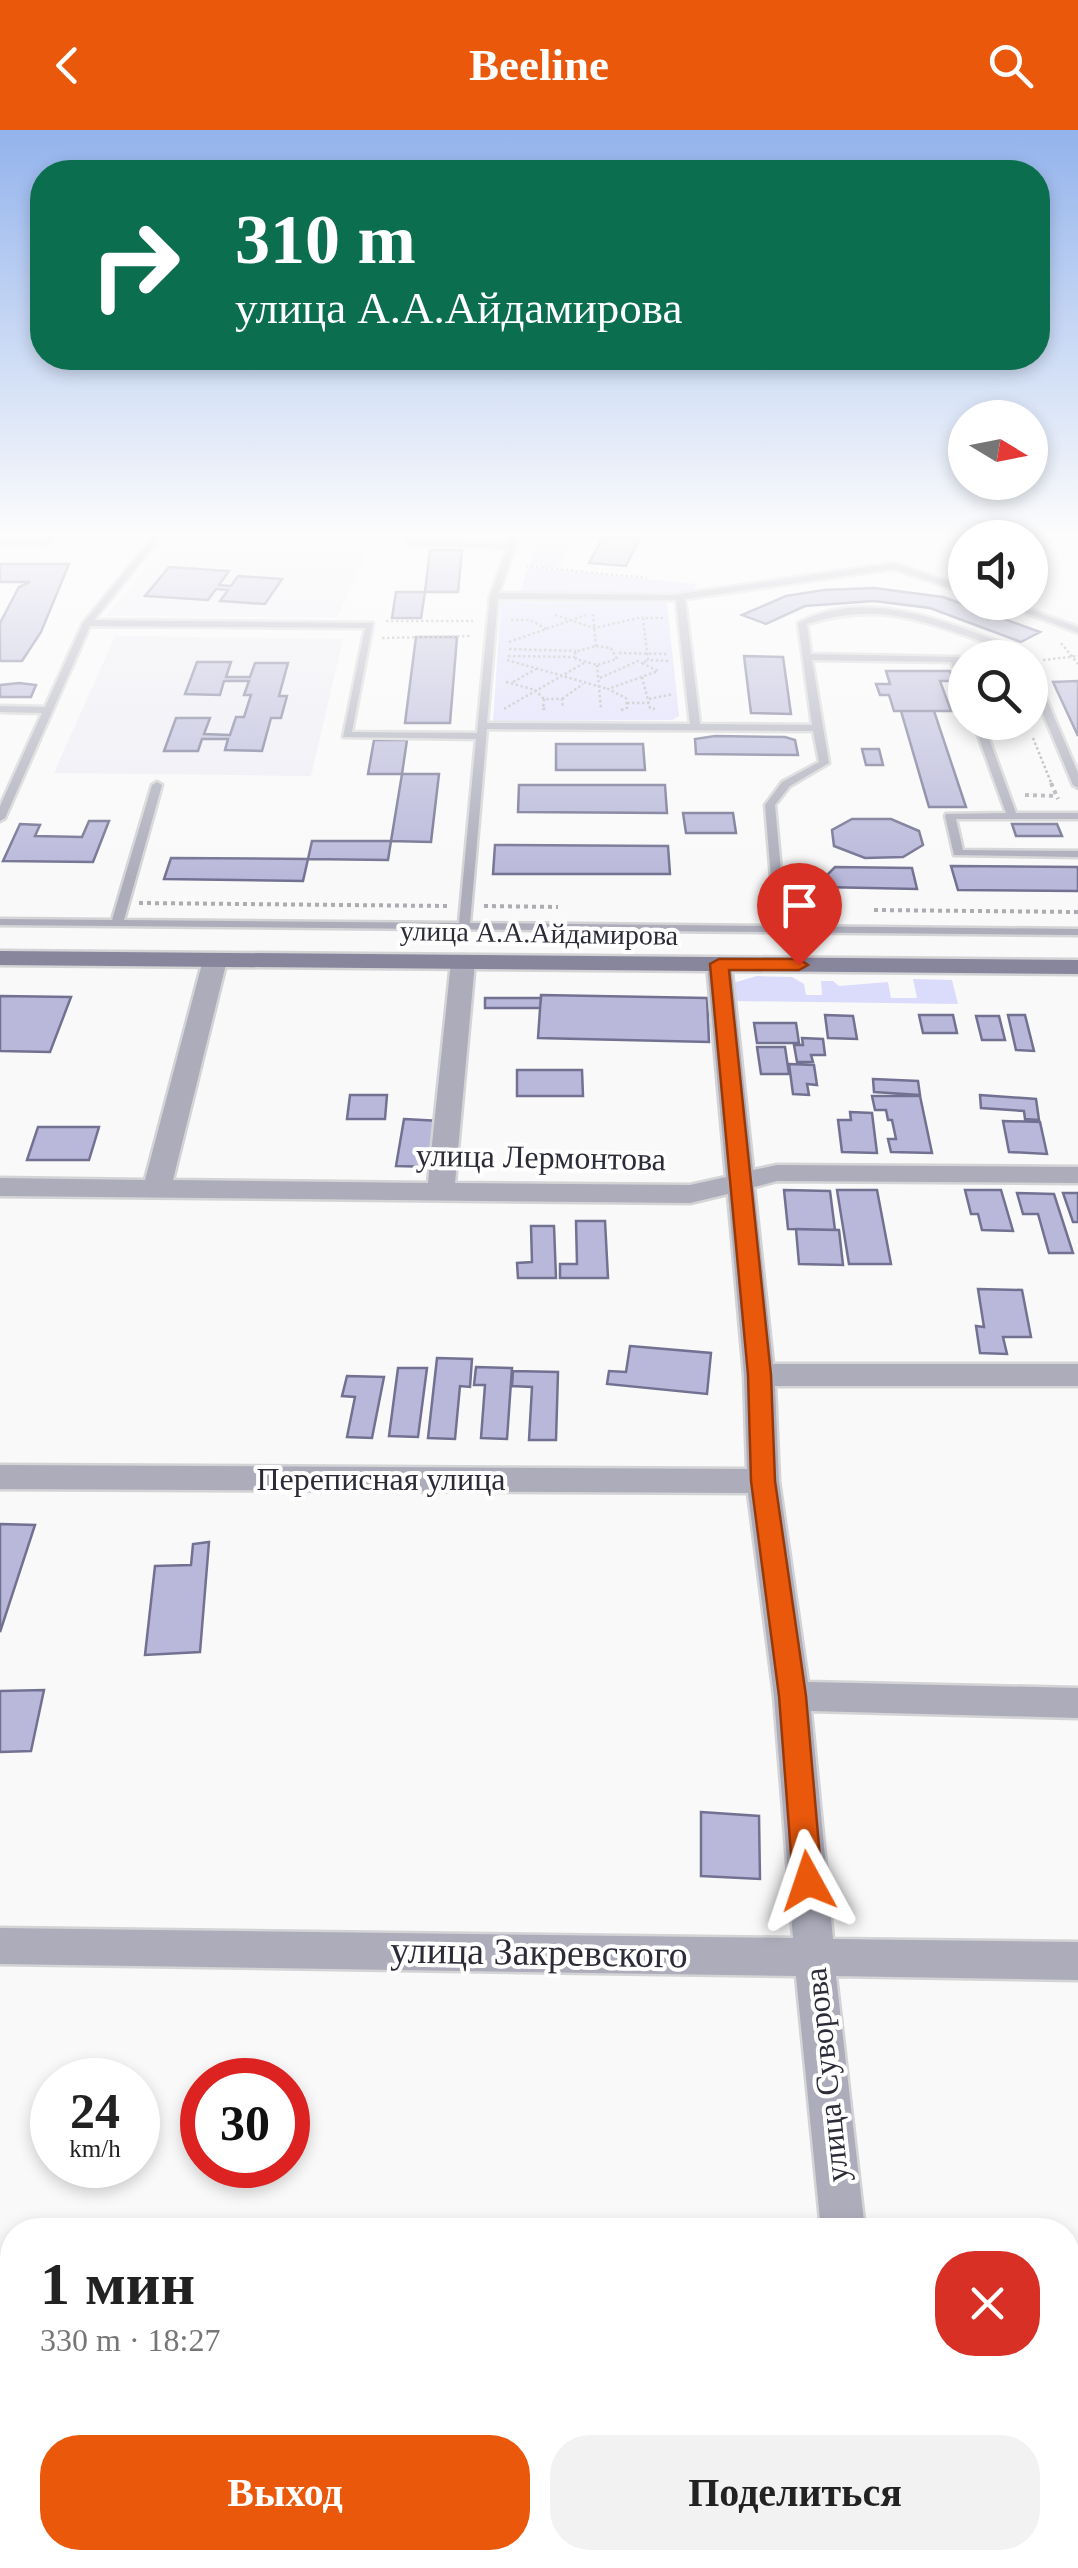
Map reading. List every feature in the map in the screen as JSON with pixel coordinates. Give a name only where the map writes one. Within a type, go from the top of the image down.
[{"type":"main road","name":"улица А.А.Айдамирова","points":[[0,939],[1078,947]]},
{"type":"main road","name":"улица А.А.Айдамирова","points":[[0,958],[1078,967]]},
{"type":"street","points":[[156,1188],[215,960]]},
{"type":"street","points":[[441,1191],[464,962]]},
{"type":"street","name":"улица Суворова","points":[[719,964],[759,1375],[763,1481],[792,1696],[841,2218]]},
{"type":"street","name":"улица Лермонтова","points":[[0,1187],[690,1194],[777,1172],[1078,1174]]},
{"type":"street","points":[[759,1375],[1078,1375]]},
{"type":"street","name":"Переписная улица","points":[[0,1476],[763,1481]]},
{"type":"street","points":[[792,1696],[1078,1703]]},
{"type":"street","name":"улица Закревского","points":[[0,1946],[1078,1961]]},
{"type":"lane","points":[[0,818],[75,651]]},
{"type":"lane","points":[[364,651],[346,735],[695,726],[817,728]]},
{"type":"lane","points":[[464,926],[489,651]]},
{"type":"lane","points":[[686,651],[695,726]]},
{"type":"lane","points":[[781,929],[770,805],[786,784],[824,763],[806,651]]},
{"type":"lane","points":[[807,657],[948,662]]},
{"type":"lane","points":[[0,710],[48,710]]},
{"type":"lane","points":[[1048,715],[1078,785]]},
{"type":"lane","points":[[985,740],[1012,816]]},
{"type":"lane","points":[[117,923],[157,785]]},
{"type":"lane","points":[[1071,816],[950,816],[958,853],[1078,854]]},
{"type":"lane","points":[[0,922],[1078,932]]},
{"type":"path","points":[[502,722],[509,651]]},
{"type":"path","points":[[549,651],[576,654],[584,663]]},
{"type":"path","points":[[508,658],[584,651]]},
{"type":"path","points":[[610,651],[676,654]]},
{"type":"path","points":[[645,662],[647,651]]},
{"type":"path","points":[[1066,651],[1078,664]]},
{"type":"path","points":[[504,709],[584,663],[612,662],[617,653]]},
{"type":"path","points":[[1048,659],[1078,656]]},
{"type":"path","points":[[508,658],[599,688],[658,672],[645,662]]},
{"type":"path","points":[[598,679],[638,660],[677,661]]},
{"type":"path","points":[[597,665],[602,718]]},
{"type":"path","points":[[513,682],[536,669]]},
{"type":"path","points":[[642,677],[650,708],[666,711]]},
{"type":"path","points":[[506,682],[536,690],[544,699],[543,708],[564,708],[562,699]]},
{"type":"path","points":[[544,699],[562,699],[583,684]]},
{"type":"path","points":[[608,688],[626,698],[627,708],[614,713]]},
{"type":"path","points":[[627,703],[681,692]]},
{"type":"path","points":[[989,752],[1010,752],[1000,724],[1052,724]]},
{"type":"path","points":[[1033,740],[1057,796],[1071,816]]},
{"type":"path","points":[[1023,788],[1025,796],[1057,796]]},
{"type":"path","points":[[136,903],[467,906]]},
{"type":"path","points":[[859,910],[1078,912]]},
{"type":"shaded area","points":[[108,651],[340,651],[311,776],[54,773]]},
{"type":"shaded area","points":[[498,651],[672,651],[679,716],[672,720],[493,721]]},
{"type":"shaded area","points":[[757,976],[792,977],[804,984],[806,995],[822,995],[821,981],[833,981],[839,986],[888,982],[891,998],[917,998],[913,979],[952,980],[958,1004],[735,1001],[733,983]]},
{"type":"building","points":[[0,651],[29,651],[22,661],[0,661]]},
{"type":"building","points":[[414,651],[456,651],[450,723],[405,723]]},
{"type":"building","points":[[744,656],[783,657],[791,714],[751,713]]},
{"type":"building","points":[[197,662],[231,662],[226,677],[250,677],[255,663],[288,663],[279,696],[287,696],[281,718],[271,718],[262,751],[225,750],[228,739],[202,739],[198,751],[164,751],[176,718],[210,718],[204,734],[230,735],[236,717],[244,717],[251,695],[244,695],[249,681],[224,681],[220,695],[185,694]]},
{"type":"building","points":[[886,671],[948,671],[948,681],[940,681],[948,711],[894,711],[889,695],[880,695],[876,684],[890,684]]},
{"type":"building","points":[[1078,681],[1078,736],[1053,682]]},
{"type":"building","points":[[0,685],[36,685],[31,697],[0,697]]},
{"type":"building","points":[[901,711],[934,711],[966,807],[929,807]]},
{"type":"building","points":[[785,737],[795,740],[798,755],[696,754],[695,739]]},
{"type":"building","points":[[374,740],[407,740],[402,774],[368,774]]},
{"type":"building","points":[[556,744],[643,744],[645,770],[556,770]]},
{"type":"building","points":[[862,749],[879,749],[883,765],[866,765]]},
{"type":"building","points":[[402,774],[439,774],[431,842],[391,841]]},
{"type":"building","points":[[519,785],[665,785],[667,813],[518,812]]},
{"type":"building","points":[[683,813],[733,813],[736,833],[686,833]]},
{"type":"building","points":[[852,819],[891,819],[919,831],[923,845],[903,857],[865,858],[834,846],[832,830]]},
{"type":"building","points":[[89,821],[109,821],[93,862],[3,861],[20,824],[40,825],[35,836],[82,837]]},
{"type":"building","points":[[1012,824],[1057,824],[1062,836],[1016,836]]},
{"type":"building","points":[[312,841],[391,841],[388,860],[308,859]]},
{"type":"building","points":[[495,845],[668,846],[670,874],[493,874]]},
{"type":"building","points":[[171,858],[308,859],[303,881],[164,879]]},
{"type":"building","points":[[951,866],[1078,867],[1078,891],[958,890]]},
{"type":"building","points":[[835,867],[912,868],[917,889],[822,887],[819,883]]},
{"type":"building","points":[[541,995],[707,998],[709,1042],[538,1038]]},
{"type":"building","points":[[0,996],[71,997],[50,1052],[0,1051]]},
{"type":"building","points":[[485,998],[541,998],[540,1008],[485,1008]]},
{"type":"building","points":[[825,1015],[853,1016],[857,1039],[828,1038]]},
{"type":"building","points":[[919,1015],[953,1015],[957,1033],[923,1033]]},
{"type":"building","points":[[1008,1015],[1025,1015],[1034,1051],[1016,1050]]},
{"type":"building","points":[[976,1016],[999,1016],[1005,1040],[982,1040]]},
{"type":"building","points":[[754,1023],[796,1023],[799,1043],[757,1043]]},
{"type":"building","points":[[802,1038],[823,1039],[825,1055],[811,1055],[813,1062],[797,1062],[794,1045],[803,1045]]},
{"type":"building","points":[[757,1047],[785,1047],[789,1074],[761,1074]]},
{"type":"building","points":[[789,1064],[814,1065],[817,1085],[807,1084],[809,1095],[793,1094]]},
{"type":"building","points":[[517,1070],[582,1070],[583,1096],[517,1096]]},
{"type":"building","points":[[873,1079],[918,1081],[920,1095],[874,1092]]},
{"type":"building","points":[[350,1095],[387,1095],[385,1119],[347,1119]]},
{"type":"building","points":[[980,1095],[1036,1099],[1039,1120],[1025,1119],[1024,1111],[981,1108]]},
{"type":"building","points":[[872,1096],[920,1096],[932,1153],[891,1152],[888,1139],[896,1139],[892,1120],[888,1120],[886,1110],[875,1110]]},
{"type":"building","points":[[850,1112],[872,1113],[877,1153],[842,1152],[838,1120],[851,1120]]},
{"type":"building","points":[[404,1119],[440,1121],[432,1167],[396,1166]]},
{"type":"building","points":[[1003,1121],[1040,1122],[1047,1154],[1009,1152]]},
{"type":"building","points":[[38,1127],[99,1127],[89,1160],[27,1160]]},
{"type":"building","points":[[784,1190],[830,1191],[835,1230],[788,1229]]},
{"type":"building","points":[[837,1190],[877,1190],[891,1264],[849,1264]]},
{"type":"building","points":[[965,1190],[1001,1190],[1013,1231],[982,1230],[978,1214],[971,1214]]},
{"type":"building","points":[[1017,1193],[1054,1194],[1073,1253],[1049,1253],[1038,1214],[1023,1214]]},
{"type":"building","points":[[1063,1193],[1078,1193],[1078,1222],[1073,1222]]},
{"type":"building","points":[[576,1221],[605,1221],[608,1278],[560,1278],[560,1264],[577,1264]]},
{"type":"building","points":[[531,1226],[554,1226],[556,1278],[518,1278],[517,1263],[532,1262]]},
{"type":"building","points":[[796,1229],[839,1230],[843,1265],[799,1264]]},
{"type":"building","points":[[978,1289],[1022,1290],[1031,1337],[1003,1337],[1007,1354],[980,1353],[976,1326],[984,1327]]},
{"type":"building","points":[[630,1346],[711,1353],[707,1394],[607,1384],[609,1371],[626,1372]]},
{"type":"building","points":[[437,1358],[472,1359],[470,1387],[460,1386],[455,1439],[428,1438]]},
{"type":"building","points":[[476,1367],[512,1368],[507,1439],[481,1438],[485,1385],[474,1385]]},
{"type":"building","points":[[398,1368],[427,1368],[418,1437],[389,1436]]},
{"type":"building","points":[[513,1371],[558,1372],[556,1440],[529,1440],[532,1387],[512,1386]]},
{"type":"building","points":[[347,1376],[384,1377],[372,1438],[347,1437],[355,1397],[342,1396]]},
{"type":"building","points":[[0,1524],[35,1525],[0,1632]]},
{"type":"building","points":[[209,1542],[200,1652],[145,1655],[155,1566],[191,1565],[193,1544]]},
{"type":"building","points":[[44,1690],[31,1751],[0,1752],[0,1691]]},
{"type":"building","points":[[701,1812],[759,1816],[760,1879],[701,1876]]},
{"type":"route","points":[[799,965],[719,964],[759,1375],[763,1481],[792,1696],[808,1881]]}]
